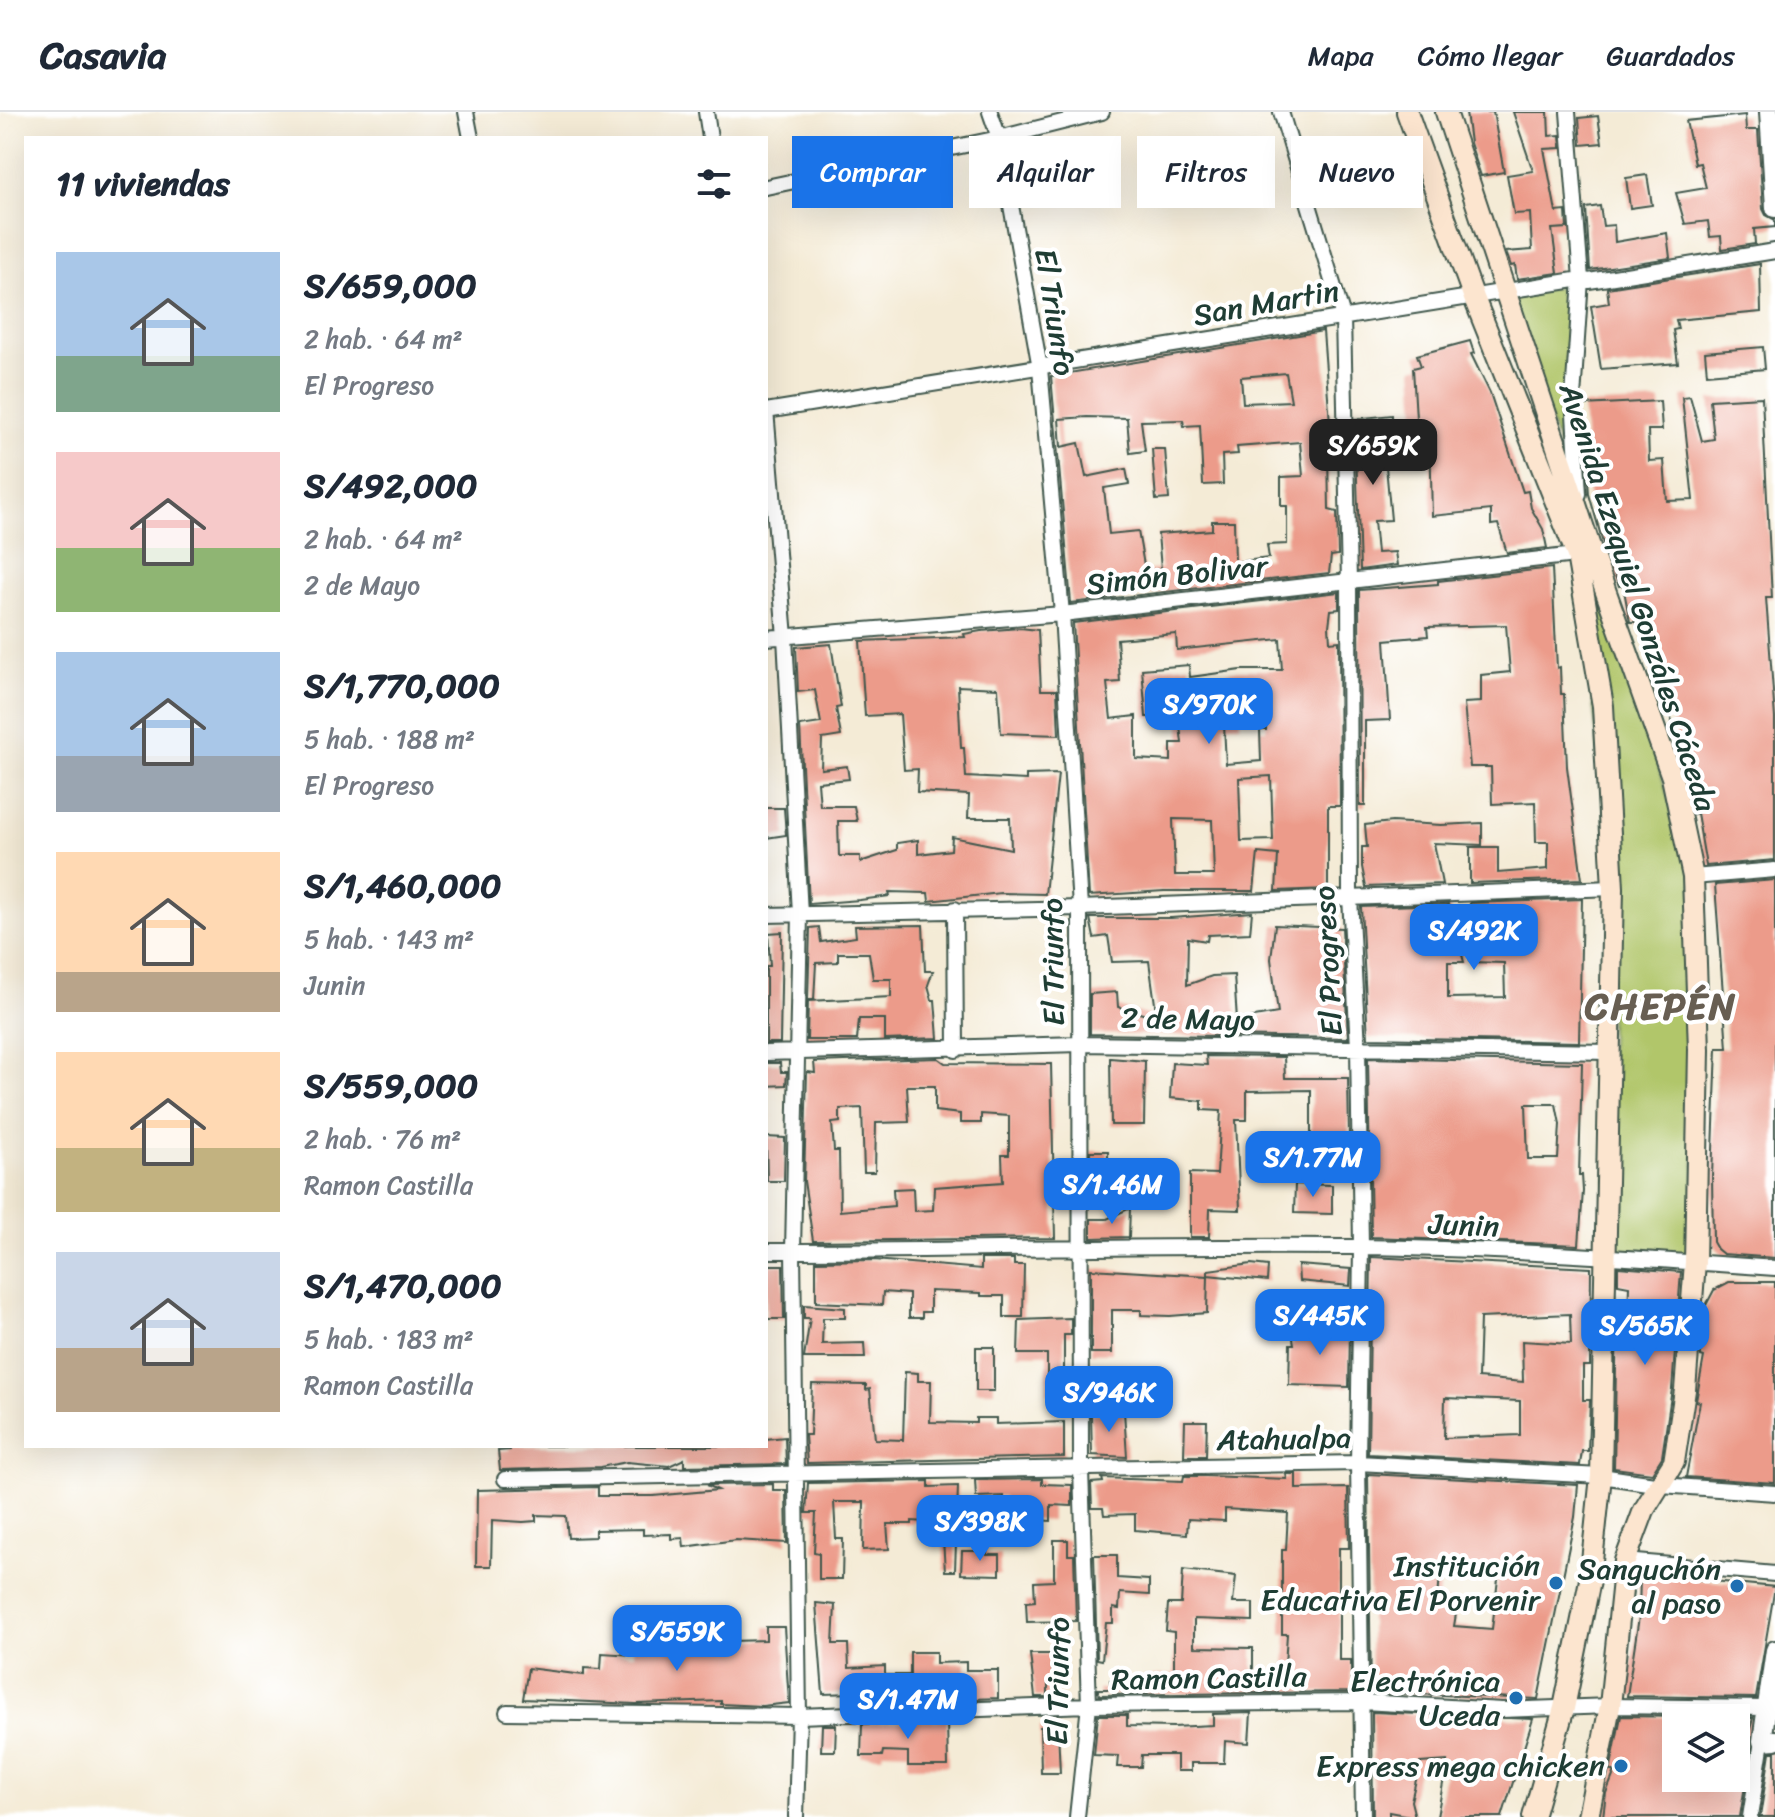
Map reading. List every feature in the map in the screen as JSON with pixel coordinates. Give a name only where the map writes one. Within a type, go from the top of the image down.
[{"type":"main road","name":"Avenida Ezequiel Gonzáles Cáceda","points":[[1407,112],[1474,298],[1585,554],[1672,777],[1693,877],[1699,1050],[1695,1262],[1679,1433],[1674,1462],[1644,1510],[1625,1561],[1610,1706],[1588,1817]]},
{"type":"main road","name":"Avenida Ezequiel Gonzáles Cáceda","points":[[1446,112],[1580,515],[1603,706],[1613,888],[1601,1476],[1590,1580],[1564,1708],[1533,1817]]},
{"type":"street","points":[[466,112],[471,136]]},
{"type":"street","points":[[706,112],[710,136]]},
{"type":"street","name":"El Triunfo","points":[[990,112],[998,136]]},
{"type":"street","points":[[1007,136],[1102,112]]},
{"type":"street","name":"El Progreso","points":[[1281,112],[1343,317],[1349,582],[1350,897],[1358,1047],[1361,1247],[1358,1463],[1363,1817]]},
{"type":"street","points":[[1568,112],[1581,279],[1573,398],[1580,515]]},
{"type":"street","points":[[1769,112],[1775,208]]},
{"type":"street","points":[[768,187],[969,144]]},
{"type":"street","name":"El Triunfo","points":[[1011,208],[1040,368],[1062,614],[1080,908],[1081,1470],[1089,1705],[1077,1817]]},
{"type":"street","name":"San Martin","points":[[768,411],[1581,279],[1589,281],[1775,251]]},
{"type":"street","points":[[768,435],[785,637],[800,914],[793,1251],[799,1716],[796,1817]]},
{"type":"street","name":"Simón Bolivar","points":[[768,638],[1062,614],[1585,554]]},
{"type":"street","points":[[1693,877],[1775,870]]},
{"type":"street","points":[[768,915],[1080,908],[1613,888]]},
{"type":"street","points":[[955,909],[956,1050]]},
{"type":"street","name":"2 de Mayo","points":[[768,1053],[1080,1044],[1610,1052]]},
{"type":"street","name":"Junin","points":[[768,1251],[1083,1246],[1361,1247],[1605,1256],[1775,1268]]},
{"type":"street","name":"Atahualpa","points":[[505,1479],[1358,1463],[1601,1476],[1661,1485],[1775,1493]]},
{"type":"street","points":[[1625,1561],[1775,1574]]},
{"type":"street","points":[[1750,1817],[1768,1740],[1766,1708],[1775,1650]]},
{"type":"street","name":"Ramon Castilla","points":[[507,1712],[799,1716],[1089,1705],[1363,1702],[1502,1710],[1610,1706],[1766,1708]]},
{"type":"green space","points":[[1565,286],[1576,498],[1508,294]]},
{"type":"green space","points":[[1592,553],[1693,877],[1695,1262],[1605,1256],[1613,888],[1577,555]]},
{"type":"building","points":[[1466,112],[1493,112],[1504,172],[1481,176],[1470,143]]},
{"type":"building","points":[[1513,112],[1548,112],[1549,136],[1560,135],[1561,148],[1544,149],[1556,212],[1566,211],[1567,228],[1552,229],[1558,273],[1517,279],[1515,265],[1511,266],[1506,252],[1532,250],[1530,213],[1514,214],[1507,175],[1533,171]]},
{"type":"building","points":[[1745,115],[1746,130],[1758,130],[1763,209],[1775,220],[1775,227],[1754,229],[1755,244],[1722,249],[1721,236],[1710,237],[1708,221],[1685,224],[1676,193],[1706,188],[1700,163],[1695,164],[1686,121]]},
{"type":"building","points":[[1598,116],[1602,143],[1581,145],[1579,118]]},
{"type":"building","points":[[1647,175],[1652,205],[1630,208],[1626,178]]},
{"type":"building","points":[[1600,206],[1603,226],[1614,225],[1615,242],[1667,233],[1670,258],[1590,270],[1586,208]]},
{"type":"building","points":[[1760,264],[1761,312],[1676,320],[1678,329],[1673,330],[1678,363],[1601,369],[1591,306],[1609,303],[1607,288]]},
{"type":"building","points":[[1323,331],[1330,423],[1335,422],[1336,451],[1328,452],[1329,510],[1337,512],[1338,555],[1331,556],[1329,573],[1071,603],[1051,376]],"holes":[[[1286,373],[1291,401],[1243,403],[1241,377]],[[1127,418],[1130,453],[1145,451],[1141,421],[1183,420],[1184,426],[1200,425],[1203,485],[1223,484],[1222,455],[1238,454],[1237,447],[1300,442],[1303,476],[1281,477],[1281,506],[1287,506],[1287,544],[1267,545],[1269,558],[1235,562],[1234,521],[1212,521],[1212,530],[1158,534],[1161,569],[1145,571],[1138,531],[1109,534],[1104,488],[1129,484],[1126,469],[1086,477],[1079,443],[1061,447],[1059,419]]]},
{"type":"building","points":[[1470,341],[1474,353],[1471,354],[1490,393],[1523,492],[1528,491],[1531,508],[1543,529],[1547,548],[1507,553],[1498,524],[1491,525],[1491,510],[1432,516],[1430,433],[1417,435],[1413,368],[1421,366],[1417,355]]},
{"type":"building","points":[[1763,347],[1765,369],[1707,374],[1705,352]]},
{"type":"building","points":[[1690,396],[1702,441],[1714,439],[1710,400],[1762,397],[1772,598],[1766,598],[1775,718],[1775,860],[1706,866],[1697,813],[1693,814],[1670,714],[1664,715],[1658,684],[1655,684],[1647,650],[1650,650],[1636,622],[1630,622],[1623,585],[1619,586],[1613,570],[1609,542],[1603,543],[1589,494],[1583,405],[1660,401],[1662,430],[1648,430],[1649,461],[1664,460],[1667,501],[1693,500],[1682,397]]},
{"type":"building","points":[[1392,415],[1393,444],[1384,445],[1391,520],[1374,521],[1377,553],[1395,552],[1397,565],[1360,570],[1355,419]]},
{"type":"building","points":[[1152,449],[1165,449],[1169,499],[1156,500]]},
{"type":"building","points":[[1552,568],[1557,668],[1560,667],[1561,694],[1564,694],[1567,767],[1582,879],[1470,883],[1470,847],[1498,847],[1498,873],[1548,869],[1548,842],[1536,842],[1535,802],[1492,804],[1491,767],[1470,767],[1464,703],[1481,702],[1481,675],[1510,672],[1506,625],[1427,627],[1428,636],[1385,640],[1390,720],[1365,721],[1365,806],[1360,806],[1359,590],[1438,584],[1438,581]]},
{"type":"building","points":[[1339,592],[1339,609],[1331,610],[1329,626],[1330,642],[1339,641],[1340,806],[1328,806],[1328,889],[1276,891],[1278,855],[1258,853],[1254,891],[1164,891],[1089,896],[1073,623]],"holes":[[[1176,634],[1177,650],[1280,639],[1282,670],[1241,670],[1190,677],[1189,665],[1142,669],[1146,717],[1179,717],[1182,743],[1171,743],[1171,761],[1136,759],[1136,716],[1111,719],[1107,683],[1120,682],[1117,639]],[[1266,695],[1266,730],[1260,730],[1261,761],[1226,764],[1224,725],[1240,725],[1241,697]],[[1271,776],[1273,840],[1241,841],[1239,778]],[[1173,819],[1212,820],[1214,875],[1175,875]]]},
{"type":"building","points":[[1038,630],[1041,690],[1057,690],[1059,735],[1001,733],[998,688],[958,686],[961,748],[964,748],[966,777],[1026,780],[1026,775],[1058,774],[1045,894],[1001,893],[929,901],[928,893],[889,892],[890,896],[809,904],[800,726],[821,723],[815,690],[798,692],[796,647],[831,644],[841,707],[836,708],[841,736],[822,739],[821,769],[847,766],[849,779],[818,782],[820,806],[854,806],[857,821],[838,821],[839,856],[860,856],[860,862],[897,850],[897,843],[918,840],[918,854],[951,850],[952,837],[1011,849],[1010,818],[968,818],[969,795],[917,792],[918,769],[904,770],[900,714],[865,716],[860,641],[965,637],[964,634],[981,631]]},
{"type":"building","points":[[768,808],[784,808],[786,835],[768,838]]},
{"type":"building","points":[[1392,822],[1441,825],[1482,823],[1482,845],[1434,843],[1442,884],[1366,887],[1362,867],[1362,847],[1367,847],[1365,825]]},
{"type":"building","points":[[1775,880],[1775,1258],[1723,1254],[1717,1249],[1713,1242],[1712,1176],[1717,1048],[1727,1048],[1715,885]]},
{"type":"building","points":[[1582,899],[1579,1042],[1368,1038],[1361,907],[1448,904],[1464,962],[1448,962],[1448,998],[1505,997],[1504,963],[1470,962],[1470,903]]},
{"type":"building","points":[[1252,912],[1250,933],[1208,935],[1207,941],[1188,938],[1187,985],[1212,976],[1234,975],[1237,1020],[1278,1013],[1271,959],[1275,925],[1342,928],[1348,1038],[1090,1034],[1090,994],[1117,992],[1118,1007],[1157,1018],[1149,961],[1112,962],[1108,936],[1094,938],[1090,918],[1171,918]]},
{"type":"building","points":[[923,925],[925,971],[933,971],[928,985],[932,1000],[935,1000],[938,1038],[885,1040],[885,1019],[859,1019],[857,1040],[807,1040],[808,1001],[891,997],[891,979],[873,979],[869,953],[838,953],[838,962],[816,963],[814,1000],[808,1000],[810,928],[819,927],[821,942],[856,937],[855,926]]},
{"type":"building","points":[[782,932],[780,1043],[768,1043],[768,933]]},
{"type":"building","points":[[1206,1056],[1284,1057],[1285,1078],[1348,1078],[1349,1138],[1311,1137],[1311,1090],[1247,1091],[1247,1120],[1236,1120],[1240,1210],[1210,1209],[1209,1237],[1190,1237],[1190,1173],[1217,1174],[1221,1111],[1202,1110],[1202,1101],[1170,1098],[1172,1063],[1207,1065]]},
{"type":"building","points":[[938,1058],[945,1063],[1051,1064],[1055,1238],[813,1241],[804,1181],[807,1072],[815,1073],[814,1062]],"holes":[[[907,1086],[935,1086],[935,1111],[960,1114],[960,1123],[981,1123],[981,1114],[1009,1116],[1009,1155],[1002,1155],[1003,1182],[934,1187],[933,1210],[914,1211],[913,1188],[893,1189],[894,1206],[840,1211],[839,1151],[834,1151],[832,1123],[840,1122],[840,1109],[862,1108],[864,1172],[875,1172],[876,1123],[909,1122]]]},
{"type":"building","points":[[1110,1058],[1145,1061],[1144,1125],[1111,1125]]},
{"type":"building","points":[[1368,1058],[1582,1063],[1579,1175],[1582,1175],[1583,1191],[1579,1245],[1371,1237]],"holes":[[[1526,1104],[1556,1104],[1560,1124],[1558,1159],[1528,1159]]]},
{"type":"building","points":[[768,1063],[780,1063],[781,1072],[787,1072],[786,1085],[768,1086]]},
{"type":"building","points":[[768,1137],[785,1138],[784,1181],[768,1181]]},
{"type":"building","points":[[1090,1151],[1108,1151],[1108,1181],[1090,1180]]},
{"type":"building","points":[[1295,1184],[1332,1185],[1332,1214],[1294,1213]]},
{"type":"building","points":[[1130,1208],[1129,1237],[1091,1238],[1091,1219],[1107,1219]]},
{"type":"building","points":[[1371,1257],[1591,1268],[1590,1366],[1583,1366],[1583,1400],[1590,1400],[1588,1451],[1582,1451],[1580,1465],[1368,1454]],"holes":[[[1570,1314],[1571,1344],[1522,1341],[1523,1382],[1478,1378],[1480,1318]],[[1445,1398],[1520,1401],[1520,1435],[1444,1438]]]},
{"type":"building","points":[[981,1259],[1014,1259],[1014,1265],[1024,1265],[1023,1317],[1004,1317],[1004,1296],[981,1296],[981,1293],[930,1291],[930,1312],[922,1312],[922,1318],[909,1318],[909,1294],[883,1292],[882,1305],[816,1302],[816,1261],[874,1260],[981,1269]]},
{"type":"building","points":[[1251,1264],[1268,1266],[1267,1281],[1208,1275],[1208,1270]]},
{"type":"building","points":[[768,1265],[783,1265],[784,1319],[768,1319]]},
{"type":"building","points":[[1298,1265],[1351,1269],[1350,1286],[1299,1281]]},
{"type":"building","points":[[1618,1267],[1681,1272],[1672,1389],[1662,1457],[1652,1473],[1614,1468],[1617,1316],[1628,1315],[1629,1286],[1618,1284]]},
{"type":"building","points":[[1091,1269],[1208,1276],[1207,1313],[1170,1316],[1141,1315],[1141,1310],[1112,1310],[1112,1353],[1091,1353]]},
{"type":"building","points":[[1729,1282],[1775,1282],[1775,1483],[1686,1477],[1700,1402],[1696,1401],[1704,1357],[1701,1356],[1704,1309],[1714,1290]]},
{"type":"building","points":[[804,1305],[845,1308],[845,1318],[823,1318],[822,1344],[864,1343],[865,1358],[804,1358],[810,1318],[804,1318]]},
{"type":"building","points":[[1071,1318],[1071,1335],[1064,1335],[1064,1394],[1047,1393],[1047,1354],[1018,1354],[1019,1320]]},
{"type":"building","points":[[1350,1326],[1349,1387],[1289,1385],[1290,1344],[1294,1344],[1291,1327]]},
{"type":"building","points":[[976,1347],[994,1347],[994,1391],[976,1391]]},
{"type":"building","points":[[905,1372],[918,1373],[918,1381],[931,1381],[930,1422],[976,1423],[976,1418],[996,1418],[996,1424],[1064,1422],[1064,1457],[807,1463],[805,1435],[810,1435],[812,1384],[866,1385],[866,1390],[870,1389],[875,1439],[903,1440]]},
{"type":"building","points":[[1124,1411],[1127,1457],[1092,1455],[1091,1414]]},
{"type":"building","points":[[1185,1421],[1207,1421],[1206,1456],[1184,1456]]},
{"type":"building","points":[[785,1437],[786,1464],[684,1466],[684,1459],[669,1466],[627,1462],[600,1467],[500,1470],[498,1451],[510,1448],[768,1448],[768,1439]]},
{"type":"building","points":[[1286,1474],[1296,1474],[1296,1489],[1348,1488],[1349,1548],[1339,1548],[1339,1660],[1351,1660],[1351,1692],[1099,1695],[1098,1689],[1110,1689],[1110,1680],[1174,1674],[1174,1632],[1166,1631],[1168,1604],[1181,1604],[1183,1570],[1236,1576],[1233,1603],[1253,1603],[1253,1621],[1194,1619],[1194,1647],[1253,1648],[1253,1681],[1284,1680],[1287,1634],[1282,1634],[1282,1550],[1286,1550],[1288,1513],[1225,1509],[1225,1521],[1188,1519],[1187,1534],[1135,1530],[1135,1514],[1104,1515],[1103,1508],[1092,1508],[1091,1483],[1103,1482],[1102,1478],[1183,1481],[1184,1476],[1287,1479]]},
{"type":"building","points":[[1368,1474],[1578,1485],[1575,1517],[1538,1699],[1371,1692]],"holes":[[[1440,1571],[1498,1579],[1492,1629],[1454,1626],[1458,1602],[1438,1601]]]},
{"type":"building","points":[[1042,1479],[1042,1484],[1072,1485],[1072,1506],[1051,1505],[1051,1521],[1021,1519],[1020,1501],[1004,1502],[1004,1496],[976,1497],[975,1480]]},
{"type":"building","points":[[929,1481],[929,1487],[958,1486],[955,1571],[945,1571],[942,1523],[912,1521],[912,1524],[887,1524],[889,1549],[863,1550],[864,1502],[834,1502],[836,1539],[843,1539],[842,1579],[819,1579],[819,1553],[814,1552],[816,1513],[806,1513],[808,1483]]},
{"type":"building","points":[[773,1484],[773,1490],[786,1490],[787,1543],[736,1540],[684,1547],[683,1538],[671,1539],[671,1534],[643,1535],[643,1529],[595,1530],[595,1537],[568,1538],[566,1516],[536,1515],[536,1521],[492,1520],[491,1566],[476,1566],[477,1490],[598,1487],[598,1496],[653,1496],[718,1490],[707,1485]]},
{"type":"building","points":[[1054,1540],[1068,1540],[1068,1555],[1074,1555],[1076,1621],[1027,1622],[1026,1602],[1035,1601],[1034,1582],[1054,1581]]},
{"type":"building","points":[[962,1551],[987,1551],[987,1555],[1000,1555],[1000,1575],[961,1574]]},
{"type":"building","points":[[1094,1555],[1117,1555],[1117,1578],[1149,1580],[1149,1595],[1120,1593],[1119,1609],[1113,1608],[1113,1623],[1106,1623],[1102,1660],[1097,1659]]},
{"type":"building","points":[[1640,1574],[1775,1587],[1756,1698],[1627,1696],[1639,1617]]},
{"type":"building","points":[[816,1603],[835,1605],[833,1644],[848,1644],[849,1668],[885,1666],[885,1675],[910,1675],[910,1652],[936,1652],[936,1663],[966,1662],[966,1670],[998,1670],[998,1698],[855,1704],[855,1693],[823,1694]]},
{"type":"building","points":[[766,1627],[784,1627],[789,1703],[762,1706],[721,1704],[721,1701],[636,1704],[523,1699],[528,1668],[584,1675],[584,1668],[601,1669],[602,1653],[633,1655],[633,1633],[701,1633],[701,1636],[731,1636],[731,1641],[766,1640]]},
{"type":"building","points":[[1030,1654],[1052,1654],[1053,1680],[1048,1680],[1048,1697],[1035,1697]]},
{"type":"building","points":[[1372,1712],[1533,1719],[1502,1817],[1437,1817],[1447,1761],[1420,1763],[1411,1801],[1415,1817],[1389,1812],[1389,1817],[1373,1817]]},
{"type":"building","points":[[1251,1713],[1249,1743],[1225,1741],[1224,1763],[1191,1763],[1191,1771],[1177,1771],[1177,1755],[1142,1755],[1141,1767],[1117,1767],[1118,1756],[1094,1755],[1098,1715],[1127,1715],[1127,1726],[1173,1727],[1213,1725],[1213,1714]]},
{"type":"building","points":[[1621,1716],[1662,1717],[1662,1792],[1744,1792],[1740,1817],[1603,1817],[1606,1793],[1615,1771],[1610,1771]]},
{"type":"building","points":[[947,1720],[948,1766],[908,1766],[908,1752],[883,1751],[882,1756],[861,1756],[862,1724]]},
{"type":"building","points":[[822,1725],[836,1725],[835,1751],[821,1751]]},
{"type":"building","points":[[1040,1727],[1058,1729],[1060,1773],[1041,1773]]},
{"type":"building","points":[[1770,1752],[1775,1752],[1775,1817],[1760,1817]]},
{"type":"place","name":"Institución Educativa El Porvenir","points":[[1556,1583]]},
{"type":"place","name":"Sanguchón al paso","points":[[1737,1586]]},
{"type":"place","name":"Electrónica Uceda","points":[[1516,1698]]},
{"type":"place","name":"Express mega chicken","points":[[1621,1766]]},
{"type":"district","name":"CHEPÉN","points":[[1661,1006]]}]
